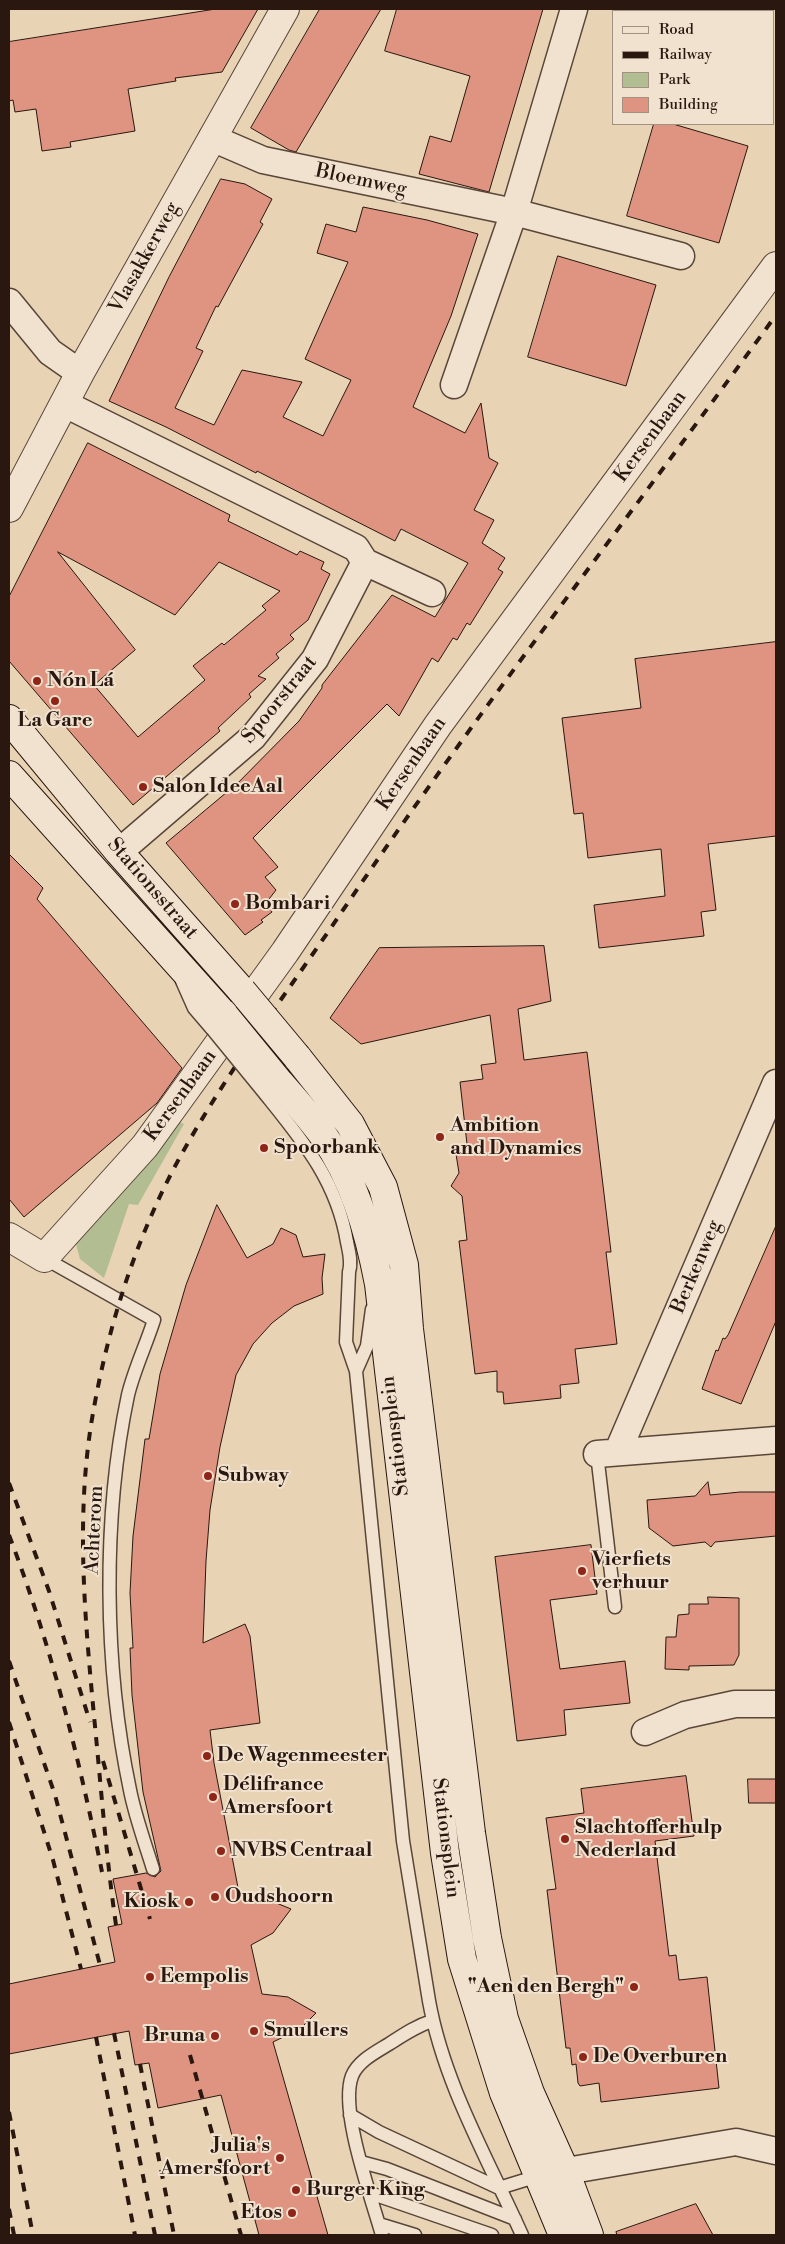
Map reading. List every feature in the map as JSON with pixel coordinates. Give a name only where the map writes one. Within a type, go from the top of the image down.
[{"type":"main road","name":"Vlasakkerweg","points":[[9,508],[80,373],[285,9]]},
{"type":"main road","name":"Kersenbaan","points":[[44,1258],[145,1146],[286,952],[438,725],[776,266]]},
{"type":"main road","name":"Stationsstraat","points":[[9,719],[119,852],[242,991],[297,1057]]},
{"type":"main road","name":"Stationsstraat","points":[[9,775],[170,954],[218,1022],[273,1089]]},
{"type":"main road","name":"Stationsplein","points":[[297,1057],[350,1124],[383,1187],[404,1266],[410,1338],[470,1833],[487,1938],[504,2019],[530,2093],[565,2171],[589,2235]]},
{"type":"main road","name":"Stationsplein","points":[[273,1089],[323,1136],[336,1158],[366,1222],[376,1269],[445,1853],[462,1959],[504,2093],[563,2235]]},
{"type":"main road","points":[[9,1237],[44,1258]]},
{"type":"street","points":[[454,385],[514,212],[574,9]]},
{"type":"street","name":"Bloemweg","points":[[212,138],[263,160],[514,212],[681,256]]},
{"type":"street","points":[[9,302],[50,352],[80,373]]},
{"type":"street","points":[[64,404],[356,548],[365,562],[432,593]]},
{"type":"street","name":"Spoorstraat","points":[[119,852],[253,737],[315,659],[365,562]]},
{"type":"street","name":"Berkenweg","points":[[607,1452],[776,1083]]},
{"type":"street","points":[[607,1452],[776,1440]]},
{"type":"street","points":[[645,1732],[685,1715],[735,1704],[776,1704]]},
{"type":"street","points":[[538,2176],[736,2142],[776,2151]]},
{"type":"lane","name":"Stationsplein","points":[[273,1089],[330,1186],[345,1228],[351,1265],[349,1272],[346,1342],[356,1371],[403,1841],[432,2021],[462,2105],[522,2235]]},
{"type":"lane","name":"Stationsplein","points":[[356,1371],[367,1346],[381,1229],[383,1187]]},
{"type":"lane","name":"Achterom","points":[[44,1258],[154,1320],[128,1394],[117,1467],[110,1560],[110,1640],[117,1721],[130,1792],[153,1869]]},
{"type":"lane","points":[[607,1452],[615,1607]]},
{"type":"lane","points":[[415,2235],[380,2229],[350,2115],[350,2083],[353,2074],[366,2058],[419,2025],[432,2021]]},
{"type":"lane","points":[[350,2115],[379,2132],[500,2188],[538,2176]]},
{"type":"lane","points":[[361,2162],[387,2169],[515,2220]]},
{"type":"lane","points":[[370,2193],[492,2235]]},
{"type":"green space","points":[[180,1122],[184,1124],[138,1205],[129,1204],[104,1278],[80,1259],[76,1244],[89,1223]]},
{"type":"building","points":[[216,9],[258,9],[222,72],[175,78],[176,81],[128,89],[135,131],[70,142],[71,147],[42,151],[36,109],[15,112],[13,100],[9,101],[9,42]]},
{"type":"building","points":[[320,9],[381,9],[296,152],[289,150],[251,128]]},
{"type":"building","points":[[397,9],[543,9],[489,192],[419,174],[430,136],[451,142],[470,76],[385,51]]},
{"type":"building","points":[[654,125],[676,125],[748,146],[719,243],[627,216]]},
{"type":"building","points":[[221,179],[245,184],[272,199],[260,222],[263,224],[218,307],[216,306],[196,348],[203,351],[175,408],[214,425],[242,370],[302,382],[283,417],[323,436],[351,380],[305,359],[348,262],[317,253],[326,224],[356,232],[363,207],[427,220],[478,234],[451,316],[413,407],[465,433],[481,403],[489,458],[498,463],[474,510],[494,520],[482,543],[505,558],[498,569],[503,572],[470,625],[467,623],[457,640],[453,638],[438,662],[432,658],[399,716],[387,704],[253,838],[278,867],[265,877],[276,890],[266,903],[272,912],[261,920],[263,922],[245,935],[166,843],[227,792],[227,794],[299,721],[322,688],[322,685],[392,595],[435,617],[468,563],[401,529],[395,541],[257,471],[256,473],[166,427],[109,401],[169,277]]},
{"type":"building","points":[[558,256],[656,285],[626,386],[528,357]]},
{"type":"building","points":[[88,443],[230,515],[228,521],[297,555],[300,551],[324,562],[321,569],[330,574],[308,620],[290,635],[294,639],[276,654],[279,658],[258,676],[266,679],[249,694],[251,697],[218,728],[220,731],[133,805],[9,661],[9,597]],"holes":[[[58,552],[175,615],[219,562],[280,591],[262,606],[266,610],[224,645],[222,643],[193,666],[205,680],[138,737],[94,685],[135,650]]]},
{"type":"building","points":[[776,642],[776,836],[708,844],[716,910],[701,912],[704,936],[599,948],[594,905],[665,896],[661,849],[588,858],[583,813],[574,814],[562,718],[641,708],[635,659]]},
{"type":"building","points":[[9,854],[43,888],[37,899],[182,1068],[157,1103],[24,1217],[9,1199]]},
{"type":"building","points":[[544,946],[551,1001],[518,1009],[524,1060],[587,1052],[611,1252],[606,1252],[617,1344],[575,1349],[579,1383],[560,1385],[561,1398],[504,1404],[503,1392],[497,1392],[497,1371],[475,1374],[459,1241],[467,1240],[462,1196],[451,1186],[459,1173],[456,1154],[468,1153],[460,1082],[483,1079],[481,1065],[496,1063],[490,1015],[361,1044],[330,1018],[379,948]]},
{"type":"building","points":[[217,1205],[247,1258],[273,1244],[281,1228],[296,1235],[303,1257],[325,1254],[322,1278],[323,1294],[294,1306],[272,1323],[253,1344],[236,1375],[220,1447],[210,1510],[203,1643],[245,1624],[250,1636],[260,1723],[210,1730],[214,1763],[240,1898],[269,1900],[291,1909],[273,1933],[251,1945],[262,1994],[288,1997],[316,2013],[300,2029],[273,2042],[328,2235],[259,2235],[221,2095],[158,2108],[149,2063],[135,2065],[129,2031],[9,2054],[9,1984],[115,1962],[108,1927],[122,1924],[113,1879],[146,1873],[155,1877],[161,1871],[143,1792],[132,1695],[130,1648],[133,1648],[130,1593],[133,1536],[145,1439],[149,1439],[160,1374],[186,1285]]},
{"type":"building","points":[[776,1226],[776,1321],[741,1404],[702,1389],[716,1350],[718,1351],[723,1338],[725,1339],[728,1335]]},
{"type":"building","points":[[708,1482],[710,1495],[740,1492],[776,1492],[776,1536],[715,1542],[711,1547],[705,1542],[673,1546],[649,1528],[647,1500],[695,1496]]},
{"type":"building","points":[[591,1545],[597,1594],[550,1600],[560,1669],[625,1661],[630,1703],[564,1710],[566,1735],[517,1741],[495,1557]]},
{"type":"building","points":[[708,1597],[739,1598],[739,1655],[734,1665],[689,1666],[689,1670],[665,1669],[666,1637],[676,1637],[678,1615],[689,1614],[689,1604],[708,1604]]},
{"type":"building","name":"\"Aen den Bergh\"","points":[[686,1776],[694,1836],[655,1841],[669,1956],[676,1955],[679,1980],[707,1977],[719,2088],[601,2102],[599,2083],[580,2086],[578,2083],[576,2064],[572,2065],[570,2048],[566,2048],[547,1890],[556,1889],[546,1818],[584,1813],[581,1789]]},
{"type":"building","points":[[748,1779],[776,1779],[776,1803],[749,1803]]},
{"type":"building","points":[[696,2204],[713,2235],[617,2235],[616,2232]]},
{"type":"railway","points":[[116,1925],[106,1847],[85,1607],[84,1498],[86,1461],[91,1425],[105,1355],[124,1287],[149,1220],[180,1157],[217,1094],[393,837],[501,687],[776,315]]},
{"type":"railway","points":[[9,1483],[49,1591],[90,1722]]},
{"type":"railway","points":[[9,1535],[38,1618],[63,1702],[84,1786],[102,1872]]},
{"type":"railway","points":[[9,1661],[55,1795],[100,1965]]},
{"type":"railway","points":[[9,1722],[53,1860],[81,1969]]},
{"type":"railway","points":[[103,1761],[150,1919]]},
{"type":"railway","points":[[114,2033],[155,2235]]},
{"type":"railway","points":[[96,2037],[135,2235]]},
{"type":"railway","points":[[190,2055],[241,2235]]},
{"type":"railway","points":[[140,2064],[174,2235]]},
{"type":"railway","points":[[9,2112],[33,2235]]},
{"type":"railway","points":[[9,2209],[14,2235]]},
{"type":"place","name":"Nón Lá","points":[[37,681]]},
{"type":"place","name":"La Gare","points":[[55,701]]},
{"type":"place","name":"Salon IdeeAal","points":[[143,787]]},
{"type":"place","name":"Bombari","points":[[235,904]]},
{"type":"place","name":"Ambition and Dynamics","points":[[440,1137]]},
{"type":"place","name":"Spoorbank","points":[[264,1148]]},
{"type":"place","name":"Subway","points":[[208,1476]]},
{"type":"place","name":"Vierfiets verhuur","points":[[582,1571]]},
{"type":"place","name":"De Wagenmeester","points":[[207,1756]]},
{"type":"place","name":"Délifrance Amersfoort","points":[[213,1797]]},
{"type":"place","name":"Slachtofferhulp Nederland","points":[[565,1839]]},
{"type":"place","name":"NVBS Centraal","points":[[221,1851]]},
{"type":"place","name":"Oudshoorn","points":[[215,1897]]},
{"type":"place","name":"Kiosk","points":[[189,1902]]},
{"type":"place","name":"Eempolis","points":[[150,1977]]},
{"type":"place","name":"\"Aen den Bergh\"","points":[[634,1987]]},
{"type":"place","name":"Smullers","points":[[254,2031]]},
{"type":"place","name":"Bruna","points":[[215,2036]]},
{"type":"place","name":"De Overburen","points":[[583,2057]]},
{"type":"place","name":"Julia's Amersfoort","points":[[280,2158]]},
{"type":"place","name":"Burger King","points":[[296,2190]]},
{"type":"place","name":"Etos","points":[[292,2213]]}]
